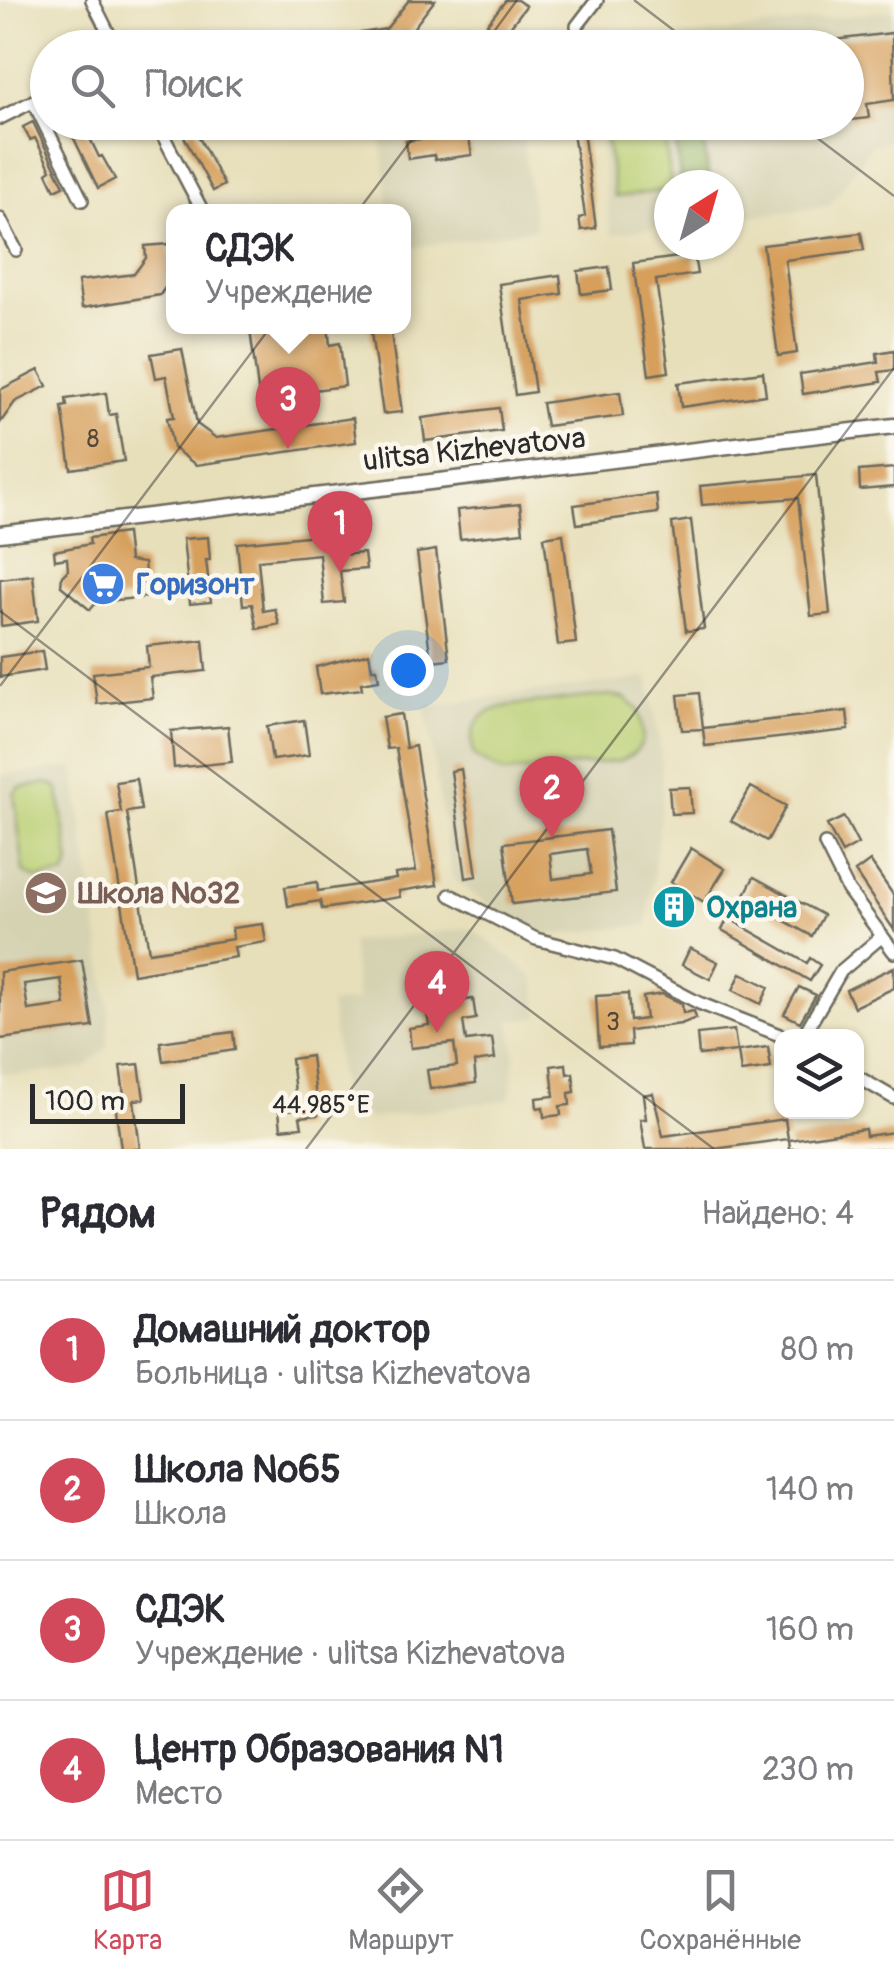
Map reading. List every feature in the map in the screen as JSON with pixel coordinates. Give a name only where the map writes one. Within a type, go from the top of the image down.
[{"type":"main road","name":"ulitsa Kizhevatova","points":[[0,534],[894,426]]},
{"type":"street","points":[[92,0],[107,30]]},
{"type":"street","points":[[577,26],[597,0]]},
{"type":"street","points":[[0,118],[30,103]]},
{"type":"street","points":[[52,140],[82,200]]},
{"type":"street","points":[[165,140],[198,204]]},
{"type":"street","points":[[0,219],[16,250]]},
{"type":"street","points":[[825,844],[848,890],[894,952]]},
{"type":"street","points":[[450,896],[536,939],[615,959],[699,1003],[774,1033]]},
{"type":"street","points":[[807,1029],[841,971],[881,937]]},
{"type":"street","points":[[864,1081],[894,1098]]},
{"type":"shaded area","points":[[894,10],[894,139],[872,145],[829,206],[744,217],[744,170],[654,170],[654,228],[611,234],[600,140],[864,140],[864,30],[741,30]]},
{"type":"shaded area","points":[[382,140],[523,140],[535,229],[411,248],[411,204],[388,204]]},
{"type":"shaded area","points":[[648,678],[661,751],[662,799],[647,925],[538,936],[493,909],[452,877],[425,706]]},
{"type":"shaded area","name":"Школа №32","points":[[74,767],[109,1010],[107,1047],[84,1068],[18,1075],[0,1073],[0,776]]},
{"type":"shaded area","points":[[471,928],[534,977],[539,1016],[510,1021],[515,1056],[509,1099],[370,1119],[343,1104],[330,1004],[357,1001],[351,942]]},
{"type":"green space","points":[[607,140],[665,140],[669,170],[654,170],[654,192],[615,197]]},
{"type":"green space","points":[[675,140],[704,140],[707,170],[679,170]]},
{"type":"green space","points":[[610,695],[626,699],[639,710],[642,728],[640,747],[620,761],[503,773],[474,756],[475,726],[492,711]]},
{"type":"green space","points":[[55,785],[59,792],[70,864],[65,875],[36,879],[24,872],[14,794],[19,788]]},
{"type":"building","points":[[409,0],[435,0],[412,30],[380,30],[386,29]]},
{"type":"building","points":[[506,0],[517,0],[526,6],[508,30],[495,30],[487,24]]},
{"type":"building","points":[[892,33],[894,100],[867,104],[869,118],[864,119],[864,36]]},
{"type":"building","points":[[36,140],[42,140],[64,186],[55,190],[47,173],[51,170]]},
{"type":"building","points":[[75,140],[91,140],[115,179],[98,188]]},
{"type":"building","points":[[186,140],[200,140],[224,185],[213,191]]},
{"type":"building","points":[[469,140],[472,155],[408,159],[406,141]]},
{"type":"building","points":[[574,140],[584,140],[596,228],[581,230],[579,218],[585,216]]},
{"type":"building","points":[[861,233],[864,250],[785,260],[797,353],[778,356],[763,245]]},
{"type":"building","points":[[166,244],[166,286],[160,295],[82,308],[78,281],[134,274],[146,258],[145,246]]},
{"type":"building","points":[[695,260],[697,274],[656,280],[669,372],[649,375],[633,263]]},
{"type":"building","points":[[609,267],[612,290],[581,294],[578,271]]},
{"type":"building","points":[[560,275],[562,294],[522,300],[535,392],[515,395],[499,284]]},
{"type":"building","points":[[251,334],[329,334],[330,345],[340,343],[345,386],[259,397]]},
{"type":"building","points":[[371,334],[391,334],[402,412],[383,414]]},
{"type":"building","points":[[182,349],[197,424],[216,438],[353,418],[356,442],[196,465],[173,448],[167,418],[174,417],[166,376],[156,378],[151,354]]},
{"type":"building","points":[[894,350],[894,370],[879,372],[881,382],[803,394],[800,374],[878,362],[877,353]]},
{"type":"building","points":[[39,370],[47,386],[15,402],[0,423],[0,390]]},
{"type":"building","points":[[763,372],[766,395],[681,407],[678,383]]},
{"type":"building","points":[[620,392],[623,416],[546,426],[542,403]]},
{"type":"building","points":[[106,393],[109,415],[116,414],[124,461],[71,469],[62,407],[67,406],[66,399]]},
{"type":"building","points":[[499,408],[502,431],[425,441],[422,418]]},
{"type":"building","points":[[894,468],[894,487],[860,490],[859,471]]},
{"type":"building","points":[[816,475],[830,614],[811,616],[798,498],[702,505],[700,486]]},
{"type":"building","points":[[656,494],[658,513],[577,524],[574,505]]},
{"type":"building","points":[[520,504],[523,532],[460,539],[457,510]]},
{"type":"building","points":[[691,520],[704,629],[686,631],[672,523]]},
{"type":"building","name":"Горизонт","points":[[126,533],[129,561],[144,563],[148,597],[97,602],[90,610],[61,586],[62,576],[68,570],[67,558],[55,560],[54,551],[90,544],[89,538]]},
{"type":"building","points":[[336,533],[339,555],[364,553],[366,569],[340,571],[344,602],[324,604],[319,554],[258,560],[263,611],[275,609],[279,624],[257,629],[252,604],[243,605],[237,543]]},
{"type":"building","points":[[563,534],[576,643],[558,645],[544,537]]},
{"type":"building","points":[[208,537],[210,560],[206,560],[211,602],[190,604],[183,539]]},
{"type":"building","points":[[436,550],[449,659],[431,661],[417,553]]},
{"type":"building","points":[[33,575],[38,621],[1,626],[0,579]]},
{"type":"building","points":[[203,640],[206,671],[150,677],[153,698],[97,704],[93,673],[149,667],[147,646]]},
{"type":"building","points":[[42,651],[45,670],[0,677],[0,657]]},
{"type":"building","points":[[369,653],[379,680],[361,683],[362,689],[320,694],[316,667]]},
{"type":"building","points":[[699,693],[703,728],[847,711],[849,730],[705,746],[703,729],[682,730],[678,695]]},
{"type":"building","points":[[401,714],[406,748],[415,746],[437,885],[399,891],[400,897],[322,909],[320,901],[288,906],[285,887],[317,882],[318,891],[396,879],[395,874],[416,871],[396,748],[387,749],[382,717]]},
{"type":"building","points":[[304,720],[309,755],[272,760],[267,726]]},
{"type":"building","points":[[228,726],[232,762],[174,768],[171,731]]},
{"type":"building","points":[[461,769],[477,876],[466,878],[451,771]]},
{"type":"building","points":[[136,779],[141,810],[127,812],[149,952],[233,939],[232,928],[263,924],[266,942],[234,947],[236,957],[133,974],[108,814],[121,812],[116,782]]},
{"type":"building","points":[[690,787],[692,813],[671,814],[669,788]]},
{"type":"building","points":[[751,787],[786,806],[767,841],[731,821]]},
{"type":"building","points":[[844,817],[858,844],[842,853],[827,825]]},
{"type":"building","points":[[608,830],[616,892],[512,904],[504,843]],"holes":[[[587,849],[591,874],[553,879],[550,854]]]},
{"type":"building","points":[[691,848],[725,869],[704,902],[671,882]]},
{"type":"building","points":[[870,861],[894,896],[894,930],[855,872]]},
{"type":"building","points":[[754,877],[823,915],[812,936],[743,898]]},
{"type":"building","points":[[728,918],[807,963],[810,958],[820,965],[810,981],[722,930]]},
{"type":"building","points":[[690,948],[718,962],[710,979],[682,965]]},
{"type":"building","points":[[82,960],[93,1027],[0,1039],[0,972]],"holes":[[[61,979],[65,1005],[28,1010],[24,984]]]},
{"type":"building","points":[[894,967],[894,988],[854,1007],[846,990]]},
{"type":"building","points":[[741,973],[769,987],[761,1004],[733,990]]},
{"type":"building","points":[[456,977],[460,1001],[473,999],[476,1019],[463,1021],[466,1041],[492,1038],[495,1059],[474,1062],[476,1083],[430,1089],[427,1070],[457,1066],[454,1043],[411,1048],[409,1028],[429,1025],[426,1006],[441,1004],[438,979]]},
{"type":"building","points":[[799,987],[816,995],[800,1022],[784,1014]]},
{"type":"building","points":[[628,994],[630,1021],[646,1019],[643,997],[662,994],[682,1004],[683,1013],[694,1011],[696,1018],[630,1031],[631,1045],[599,1047],[596,996]]},
{"type":"building","points":[[734,1030],[737,1051],[699,1055],[697,1034]]},
{"type":"building","points":[[233,1032],[235,1050],[163,1061],[160,1042]]},
{"type":"building","points":[[768,1047],[771,1068],[741,1072],[738,1051]]},
{"type":"building","points":[[311,1056],[318,1115],[300,1117],[302,1127],[281,1129],[279,1111],[297,1109],[291,1059]]},
{"type":"building","points":[[139,1064],[144,1099],[134,1100],[140,1149],[121,1149],[115,1103],[125,1102],[120,1066]]},
{"type":"building","points":[[566,1064],[567,1074],[573,1073],[575,1092],[569,1093],[570,1105],[560,1106],[561,1115],[544,1117],[536,1098],[554,1096],[551,1066]]},
{"type":"building","points":[[653,1093],[663,1136],[785,1119],[788,1139],[714,1149],[645,1149],[640,1119],[646,1119],[643,1095]]},
{"type":"building","points":[[865,1129],[866,1136],[894,1132],[894,1149],[790,1149],[789,1140]]},
{"type":"place","name":"СДЭК","points":[[288,449]]},
{"type":"place","name":"Домашний доктор","points":[[340,573]]},
{"type":"place","name":"Горизонт","points":[[103,584]]},
{"type":"place","name":"Школа №65","points":[[552,838]]},
{"type":"place","name":"Школа №32","points":[[46,893]]},
{"type":"place","name":"Охрана","points":[[674,907]]},
{"type":"place","name":"Центр Образования N1","points":[[437,1033]]}]
